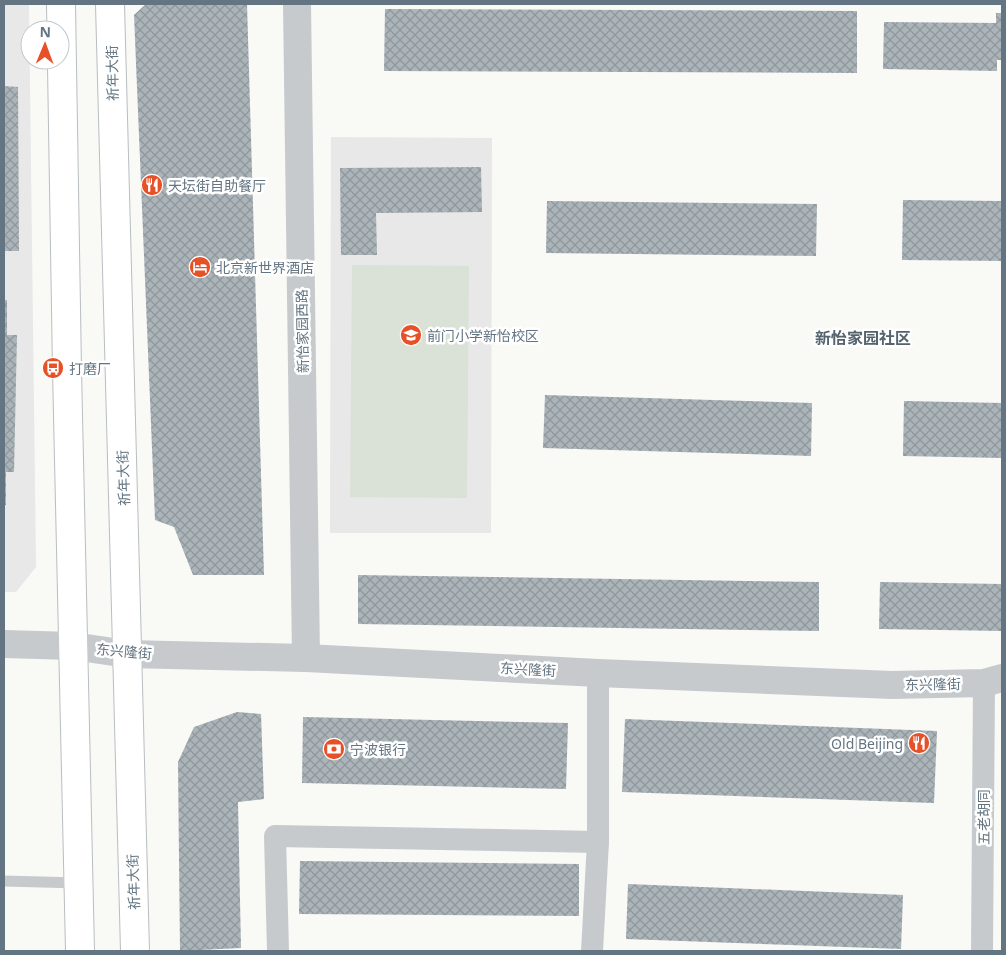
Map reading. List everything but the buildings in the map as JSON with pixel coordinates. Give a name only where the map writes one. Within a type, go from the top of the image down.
[{"type":"main road","points":[[61,4],[80,951]]},
{"type":"main road","name":"祈年大街","points":[[110,4],[135,951]]},
{"type":"street","name":"新怡家园西路","points":[[298,4],[306,658]]},
{"type":"street","name":"东兴隆街","points":[[4,644],[73,646],[127,654],[306,658],[598,673],[892,685],[996,683]]},
{"type":"street","points":[[592,951],[598,842],[598,673]]},
{"type":"street","name":"五老胡同","points":[[982,951],[996,683]]},
{"type":"street","points":[[278,951],[275,836],[598,842]]},
{"type":"lane","points":[[4,881],[79,883]]},
{"type":"shaded area","points":[[4,4],[29,4],[29,20],[20,20],[20,70],[30,70],[36,567],[16,592],[4,592]]},
{"type":"shaded area","name":"前门小学新怡校区","points":[[331,137],[492,138],[491,533],[330,533]]},
{"type":"shaded area","points":[[352,265],[469,266],[467,498],[350,497]]},
{"type":"place","name":"天坛街自助餐厅","points":[[152,185]]},
{"type":"place","name":"北京新世界酒店","points":[[200,267]]},
{"type":"place","name":"前门小学新怡校区","points":[[411,335]]},
{"type":"place","name":"打磨厂","points":[[53,368]]},
{"type":"place","name":"Old Beijing","points":[[919,743]]},
{"type":"place","name":"宁波银行","points":[[334,749]]},
{"type":"district","name":"新怡家园社区","points":[[863,338]]}]
